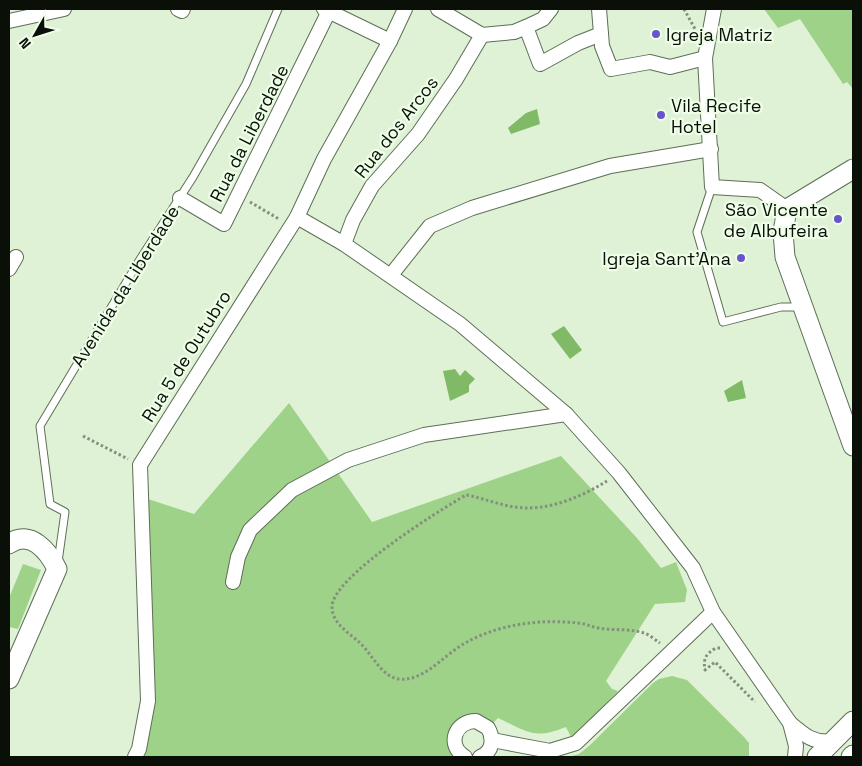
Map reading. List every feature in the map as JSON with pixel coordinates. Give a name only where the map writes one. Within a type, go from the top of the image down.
[{"type":"street","points":[[9,21],[64,9]]},
{"type":"street","points":[[178,9],[183,9]]},
{"type":"street","name":"Rua 5 de Outubro","points":[[140,465],[294,221],[324,158],[390,41],[405,9]]},
{"type":"street","points":[[438,9],[482,35],[514,32],[526,28],[543,19],[551,9]]},
{"type":"street","points":[[599,9],[602,46],[610,69],[650,62],[670,67],[705,58]]},
{"type":"street","points":[[714,9],[705,58],[712,187],[760,190],[787,209]]},
{"type":"street","points":[[328,10],[390,41]]},
{"type":"street","name":"Rua da Liberdade","points":[[180,198],[224,224],[328,10]]},
{"type":"street","points":[[526,28],[540,64],[578,43],[601,34]]},
{"type":"street","name":"Rua dos Arcos","points":[[344,244],[353,220],[372,186],[418,134],[456,79],[482,35]]},
{"type":"street","points":[[392,275],[430,226],[472,208],[610,166],[711,149]]},
{"type":"street","points":[[850,172],[787,209],[783,232],[785,257],[802,308],[852,439]]},
{"type":"street","points":[[294,221],[344,244],[392,275],[460,324],[566,414],[619,473],[693,568],[713,612],[808,752],[833,742],[853,721]]},
{"type":"street","points":[[233,582],[238,557],[250,530],[292,490],[348,460],[424,435],[566,414]]},
{"type":"street","points":[[134,757],[139,749],[148,701],[140,465]]},
{"type":"street","points":[[9,544],[15,539],[32,540],[49,552],[57,569]]},
{"type":"street","name":"Avenida da Liberdade","points":[[9,679],[57,569]]},
{"type":"street","points":[[492,740],[550,751],[576,743],[713,612]]},
{"type":"street","points":[[465,757],[457,750],[454,739],[456,732],[464,723],[476,721],[488,728],[492,740],[489,750],[480,757]]},
{"type":"lane","name":"Avenida da Liberdade","points":[[57,569],[65,512],[50,504],[40,426],[134,270],[180,198],[246,84],[278,9]]},
{"type":"lane","points":[[712,187],[696,232],[723,322],[782,307],[802,308]]},
{"type":"path","points":[[238,196],[294,221]]},
{"type":"path","points":[[83,436],[140,465]]},
{"type":"path","points":[[619,473],[593,490],[551,506],[514,507],[466,495],[427,518],[351,576],[336,594],[332,604],[334,618],[365,647],[386,675],[398,679],[414,678],[466,642],[494,630],[550,622],[579,623],[597,628],[645,633],[673,652]]},
{"type":"shaded area","points":[[764,9],[853,9],[853,89],[847,82],[843,84],[800,19],[778,28]]},
{"type":"shaded area","points":[[537,109],[540,124],[511,134],[508,128],[526,113]]},
{"type":"shaded area","points":[[564,326],[582,350],[570,359],[551,334]]},
{"type":"shaded area","points":[[455,369],[460,376],[465,370],[475,379],[469,385],[469,392],[450,401],[443,371]]},
{"type":"shaded area","points":[[742,380],[746,398],[728,402],[724,391]]},
{"type":"shaded area","points":[[289,403],[372,522],[561,456],[637,538],[661,568],[676,562],[687,590],[685,602],[655,604],[606,681],[612,689],[618,691],[572,739],[566,727],[538,734],[531,733],[498,718],[493,723],[466,715],[454,724],[448,733],[451,750],[456,757],[141,757],[155,691],[148,499],[194,514]]},
{"type":"shaded area","points":[[23,564],[41,570],[18,629],[9,627],[9,598]]},
{"type":"shaded area","points":[[672,676],[687,680],[744,737],[749,743],[749,757],[568,757],[579,754],[589,746],[653,683],[659,679]]},
{"type":"place","name":"Igreja Matriz","points":[[656,34]]},
{"type":"place","name":"Vila Recife Hotel","points":[[661,115]]},
{"type":"place","name":"São Vicente de Albufeira","points":[[838,219]]},
{"type":"place","name":"Igreja Sant’Ana","points":[[741,258]]}]
